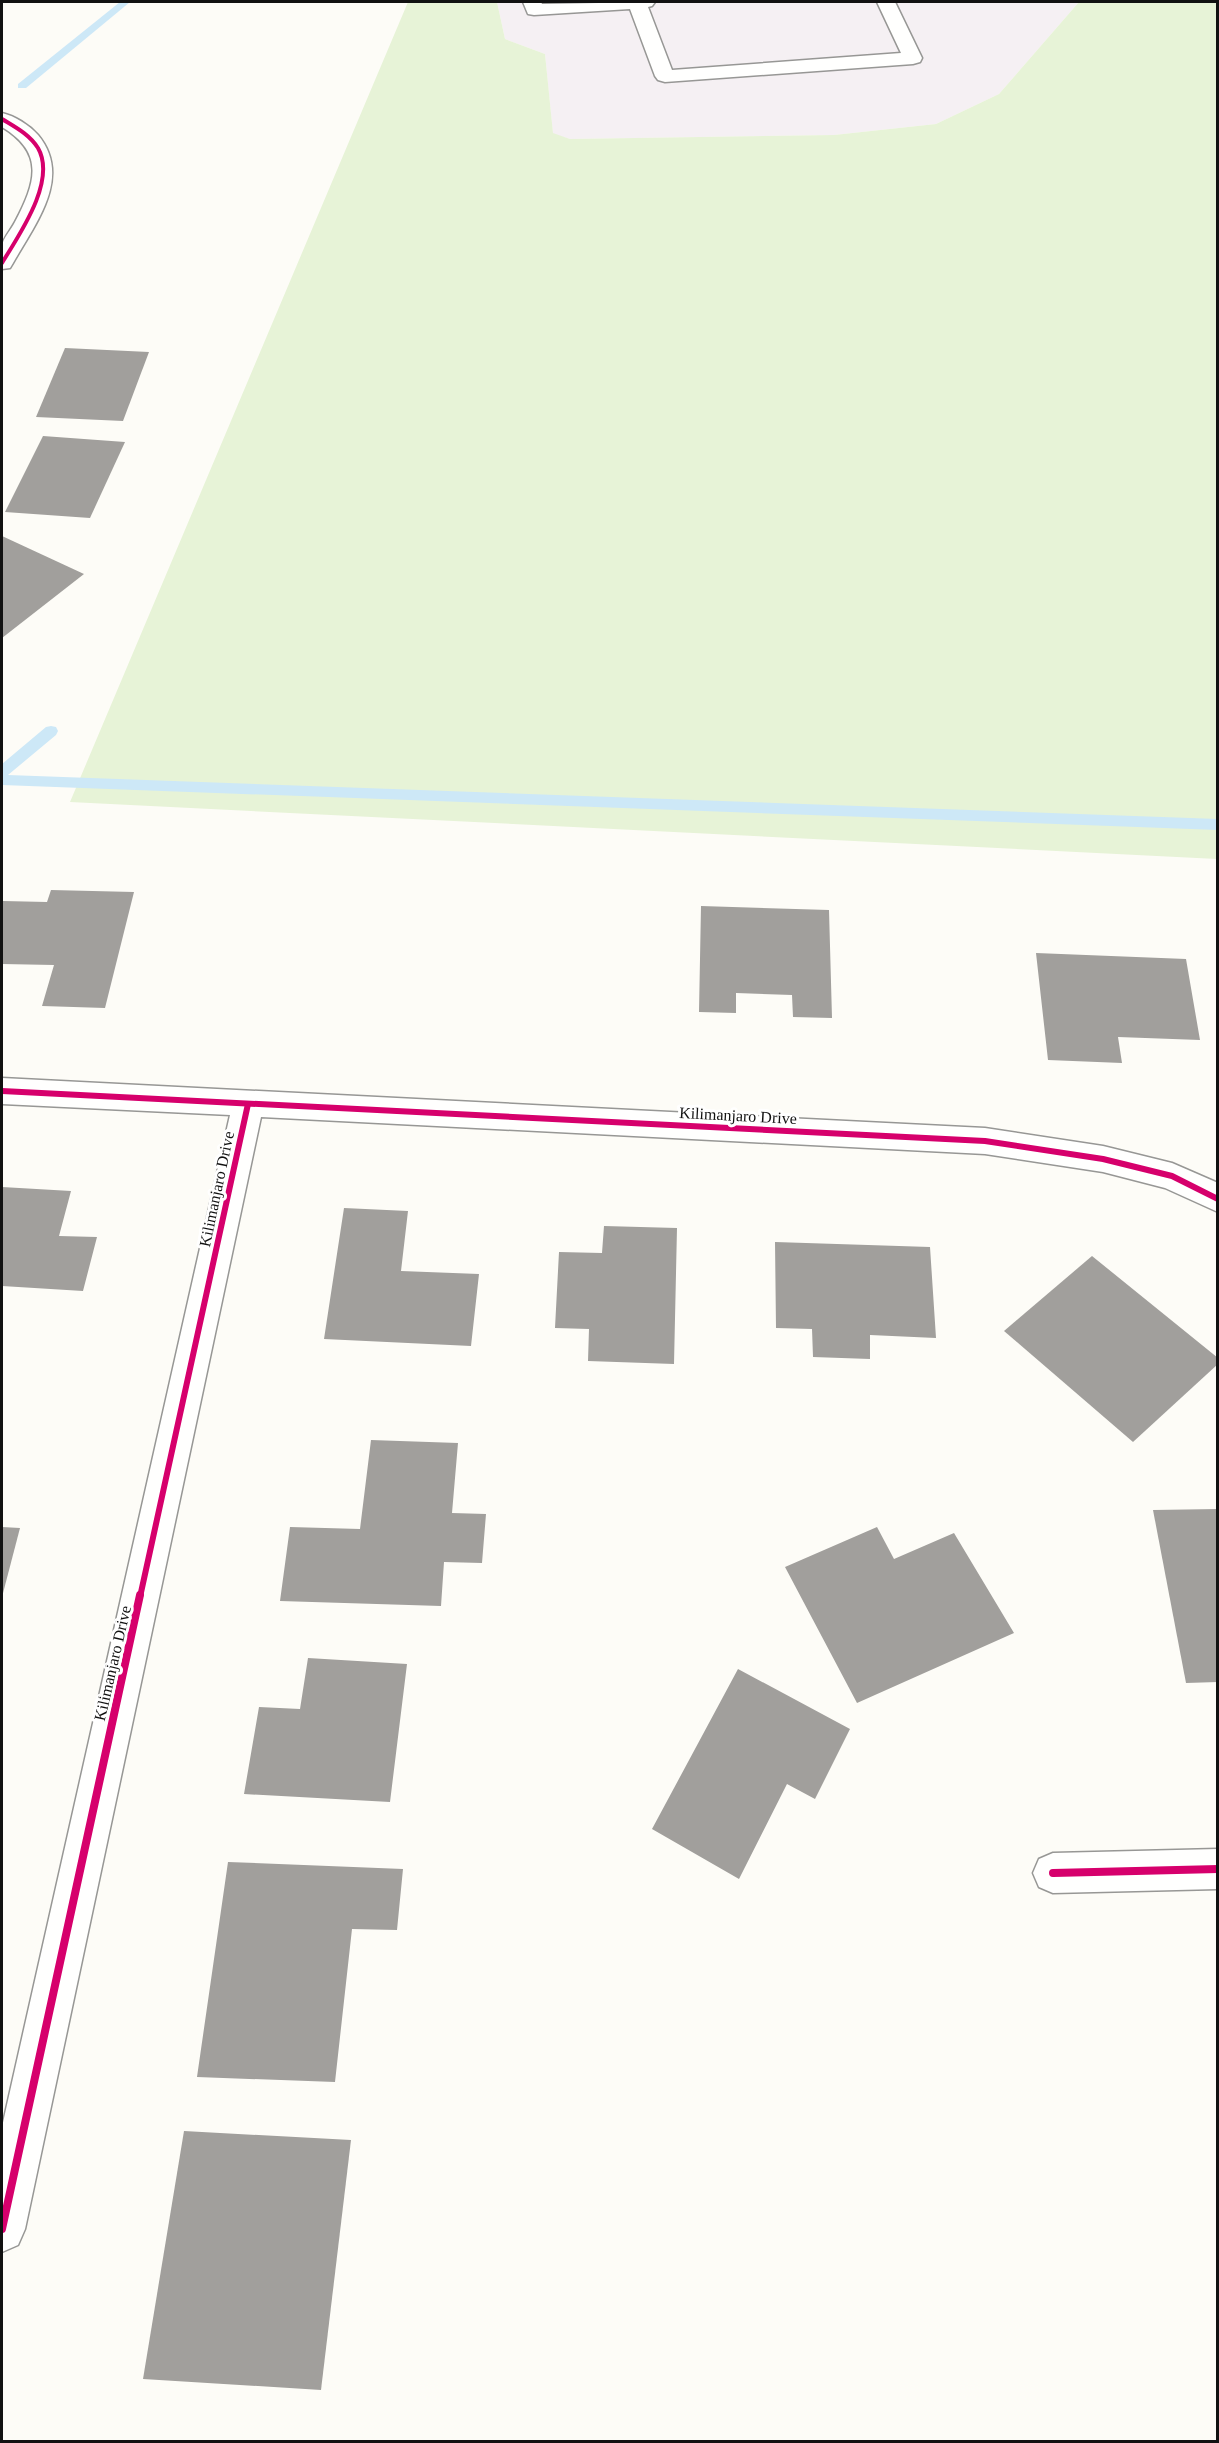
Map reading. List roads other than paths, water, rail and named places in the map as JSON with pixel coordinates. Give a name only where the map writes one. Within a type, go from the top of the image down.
[{"type":"street","points":[[532,2],[534,9],[646,2]]},
{"type":"street","points":[[636,2],[664,76],[913,58],[886,2]]},
{"type":"street","points":[[2,119],[26,134],[38,147],[44,171],[40,192],[2,263]]},
{"type":"street","name":"Kilimanjaro Drive","points":[[2,1091],[985,1141],[1103,1159],[1172,1176],[1218,1200]]},
{"type":"street","name":"Kilimanjaro Drive","points":[[2,2229],[57,1965],[168,1479],[248,1104]]},
{"type":"street","points":[[1053,1873],[1218,1869]]},
{"type":"waterway","points":[[22,86],[125,2]]},
{"type":"waterway","points":[[2,772],[51,731]]},
{"type":"waterway","points":[[2,780],[1218,825]]}]
